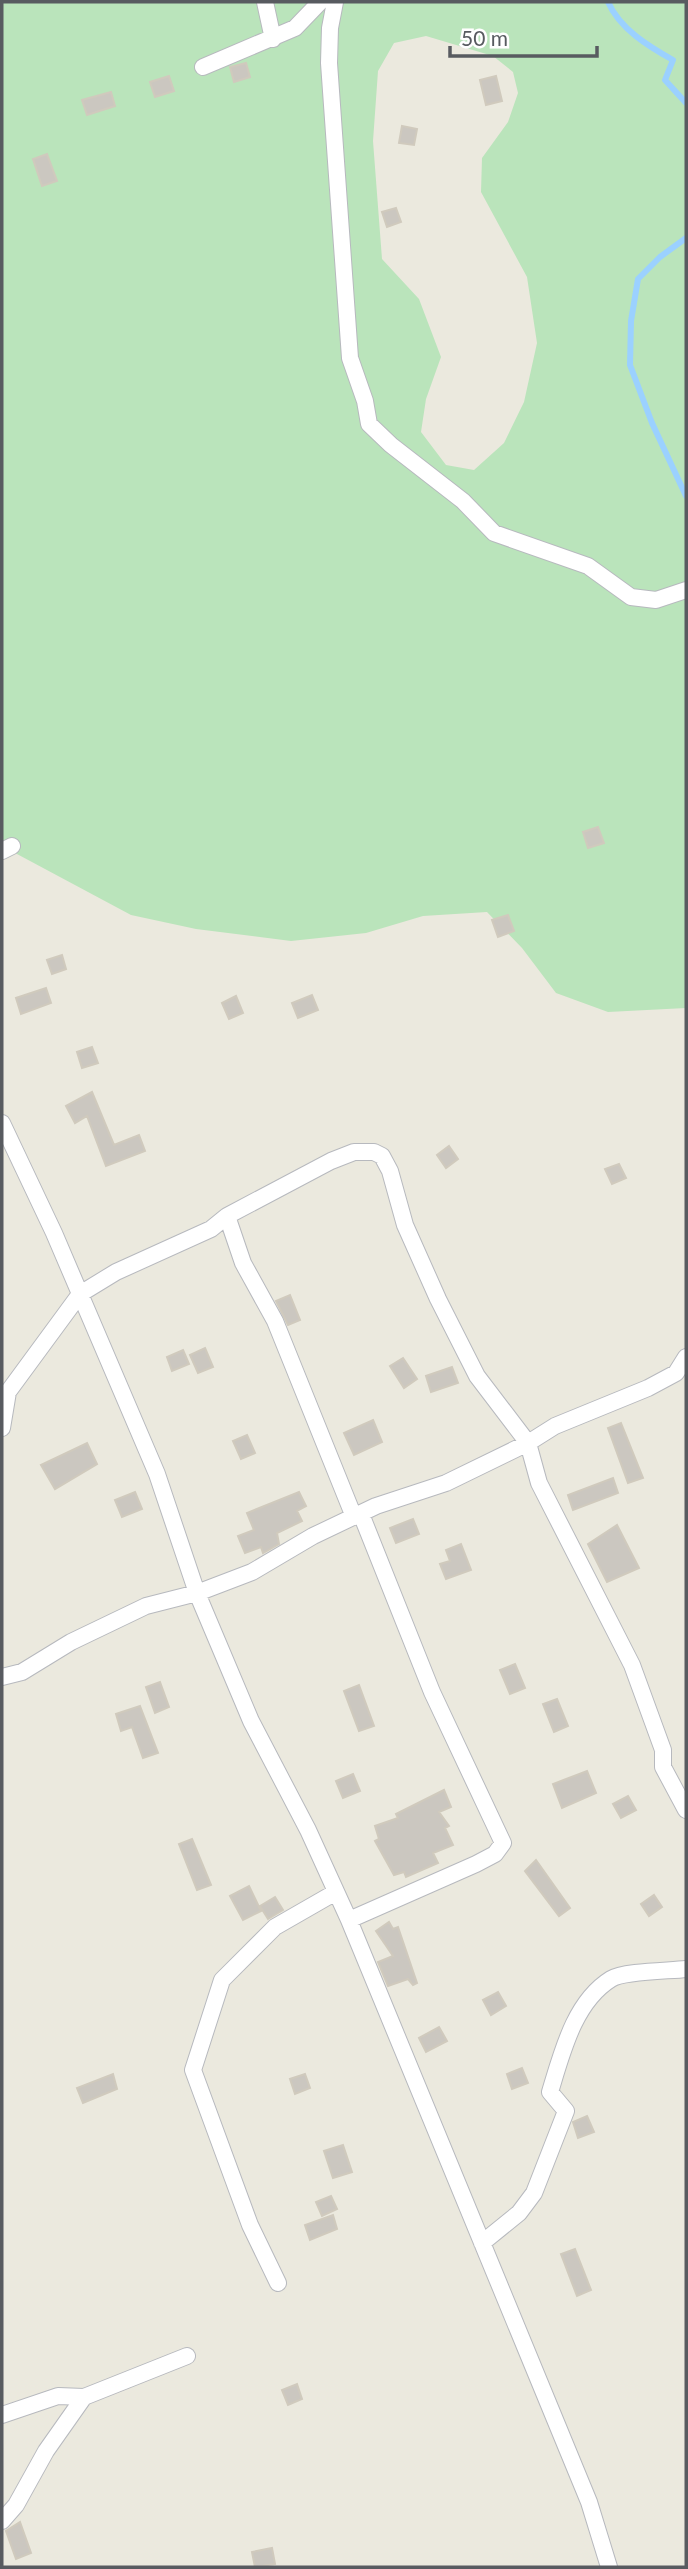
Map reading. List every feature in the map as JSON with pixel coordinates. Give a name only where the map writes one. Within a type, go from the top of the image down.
[{"type":"street","points":[[265,2],[273,39]]},
{"type":"street","points":[[203,67],[295,28],[320,2]]},
{"type":"street","points":[[335,2],[330,28],[329,63],[344,311],[349,358],[365,401],[369,424],[463,501],[494,533],[588,566],[631,597],[656,600],[686,590]]},
{"type":"street","points":[[2,1124],[80,1294],[157,1474],[197,1593],[251,1721],[308,1830],[349,1920],[589,2502],[609,2567]]},
{"type":"street","points":[[2,1428],[8,1392],[80,1294],[116,1272],[211,1229],[227,1216],[331,1161],[354,1152],[374,1152],[382,1156],[390,1171],[404,1225],[477,1376],[528,1443],[539,1483],[632,1665],[660,1741],[663,1767],[686,1810]]},
{"type":"street","points":[[227,1216],[243,1263],[275,1321],[432,1692],[503,1843],[495,1854],[476,1864],[349,1920]]},
{"type":"street","points":[[2,1677],[22,1672],[71,1642],[146,1606],[197,1593],[252,1572],[357,1515],[446,1483],[528,1443],[555,1426],[676,1373],[686,1357]]},
{"type":"street","points":[[278,2283],[250,2225],[192,2070],[222,1980],[275,1927],[336,1892]]},
{"type":"street","points":[[482,2243],[519,2213],[534,2193],[566,2111],[550,2092],[574,2023],[593,1996],[612,1977],[686,1969]]},
{"type":"street","points":[[2,2415],[58,2396],[84,2397],[187,2356]]},
{"type":"street","points":[[2,2521],[16,2505],[46,2451],[84,2397]]},
{"type":"green space","points":[[2,2],[686,2],[686,1008],[608,1012],[556,993],[522,948],[487,912],[423,916],[366,933],[291,941],[196,929],[131,915],[2,846]],"holes":[[[426,36],[493,56],[513,72],[518,93],[508,122],[482,158],[481,192],[527,277],[537,343],[524,402],[504,443],[474,470],[446,465],[421,432],[426,399],[441,357],[419,299],[382,259],[373,141],[378,71],[394,43]]]},
{"type":"building","points":[[246,63],[250,77],[234,82],[230,67]]},
{"type":"building","points":[[169,76],[174,91],[155,97],[150,82]]},
{"type":"building","points":[[496,76],[502,101],[486,105],[480,80]]},
{"type":"building","points":[[111,92],[115,106],[87,115],[82,100]]},
{"type":"building","points":[[402,126],[417,129],[414,145],[399,143]]},
{"type":"building","points":[[47,154],[57,181],[42,186],[33,159]]},
{"type":"building","points":[[396,208],[401,222],[387,227],[382,212]]},
{"type":"building","points":[[598,827],[604,843],[588,848],[583,832]]},
{"type":"building","points":[[508,915],[514,931],[498,937],[492,920]]},
{"type":"building","points":[[62,955],[66,969],[52,974],[47,960]]},
{"type":"building","points":[[46,988],[51,1003],[21,1014],[16,998]]},
{"type":"building","points":[[312,995],[318,1010],[298,1018],[292,1003]]},
{"type":"building","points":[[236,996],[243,1013],[229,1019],[222,1003]]},
{"type":"building","points":[[92,1047],[98,1063],[82,1068],[77,1052]]},
{"type":"building","points":[[92,1092],[114,1145],[139,1135],[145,1151],[106,1166],[87,1116],[75,1123],[66,1106]]},
{"type":"building","points":[[449,1146],[458,1159],[446,1168],[437,1155]]},
{"type":"building","points":[[619,1164],[626,1178],[612,1184],[605,1169]]},
{"type":"building","points":[[290,1295],[300,1320],[288,1325],[276,1301]]},
{"type":"building","points":[[205,1348],[213,1367],[198,1373],[190,1355]]},
{"type":"building","points":[[183,1350],[189,1364],[172,1371],[167,1357]]},
{"type":"building","points":[[403,1358],[417,1379],[404,1388],[390,1366]]},
{"type":"building","points":[[452,1367],[458,1383],[431,1392],[426,1376]]},
{"type":"building","points":[[373,1420],[382,1442],[354,1455],[344,1433]]},
{"type":"building","points":[[621,1423],[643,1478],[628,1483],[608,1428]]},
{"type":"building","points":[[247,1435],[255,1453],[241,1459],[233,1441]]},
{"type":"building","points":[[87,1443],[97,1464],[55,1489],[41,1465]]},
{"type":"building","points":[[613,1478],[618,1493],[573,1510],[568,1495]]},
{"type":"building","points":[[135,1492],[142,1509],[122,1517],[115,1500]]},
{"type":"building","points":[[299,1492],[306,1506],[297,1511],[302,1521],[277,1533],[279,1544],[263,1553],[261,1547],[245,1553],[238,1536],[254,1530],[247,1513]]},
{"type":"building","points":[[413,1519],[419,1534],[396,1543],[390,1528]]},
{"type":"building","points":[[617,1525],[639,1568],[607,1582],[588,1544]]},
{"type":"building","points":[[461,1544],[471,1570],[446,1579],[440,1564],[450,1561],[446,1550]]},
{"type":"building","points":[[515,1664],[525,1688],[510,1694],[500,1670]]},
{"type":"building","points":[[160,1682],[169,1707],[155,1713],[146,1687]]},
{"type":"building","points":[[359,1685],[374,1726],[359,1731],[344,1691]]},
{"type":"building","points":[[557,1699],[568,1726],[554,1732],[543,1704]]},
{"type":"building","points":[[140,1706],[158,1753],[143,1758],[132,1727],[121,1731],[116,1714]]},
{"type":"building","points":[[587,1771],[596,1793],[562,1808],[553,1784]]},
{"type":"building","points":[[353,1774],[360,1791],[343,1798],[336,1781]]},
{"type":"building","points":[[444,1790],[451,1807],[439,1812],[449,1826],[445,1828],[453,1845],[433,1853],[438,1863],[406,1877],[404,1872],[394,1875],[375,1841],[379,1839],[375,1826],[398,1818],[396,1814]]},
{"type":"building","points":[[628,1796],[636,1810],[621,1818],[613,1804]]},
{"type":"building","points":[[192,1839],[211,1885],[197,1890],[179,1844]]},
{"type":"building","points":[[536,1860],[570,1908],[559,1916],[525,1871]]},
{"type":"building","points":[[249,1886],[261,1911],[243,1920],[230,1896]]},
{"type":"building","points":[[654,1895],[662,1907],[649,1916],[641,1904]]},
{"type":"building","points":[[275,1897],[283,1910],[268,1919],[260,1906]]},
{"type":"building","points":[[389,1922],[393,1929],[398,1927],[417,1983],[413,1985],[408,1979],[388,1986],[378,1962],[393,1956],[376,1931]]},
{"type":"building","points":[[498,1992],[506,2006],[491,2015],[483,2000]]},
{"type":"building","points":[[439,2027],[447,2041],[426,2052],[419,2038]]},
{"type":"building","points":[[522,2068],[528,2083],[512,2089],[507,2074]]},
{"type":"building","points":[[113,2074],[117,2089],[83,2103],[77,2088]]},
{"type":"building","points":[[305,2074],[310,2088],[295,2094],[290,2079]]},
{"type":"building","points":[[587,2116],[594,2132],[578,2138],[573,2122]]},
{"type":"building","points":[[343,2145],[352,2172],[333,2178],[324,2151]]},
{"type":"building","points":[[331,2196],[337,2209],[322,2216],[316,2202]]},
{"type":"building","points":[[333,2215],[337,2229],[310,2240],[305,2225]]},
{"type":"building","points":[[575,2249],[591,2290],[577,2296],[561,2254]]},
{"type":"building","points":[[297,2384],[302,2399],[288,2405],[282,2390]]},
{"type":"building","points":[[20,2522],[31,2553],[16,2559],[6,2531]]},
{"type":"building","points":[[272,2548],[275,2564],[255,2567],[252,2552]]},
{"type":"waterway","points":[[608,2],[627,29],[673,60],[665,80],[686,103]]},
{"type":"waterway","points":[[686,238],[660,257],[638,279],[631,321],[630,365],[652,423],[686,496]]}]
